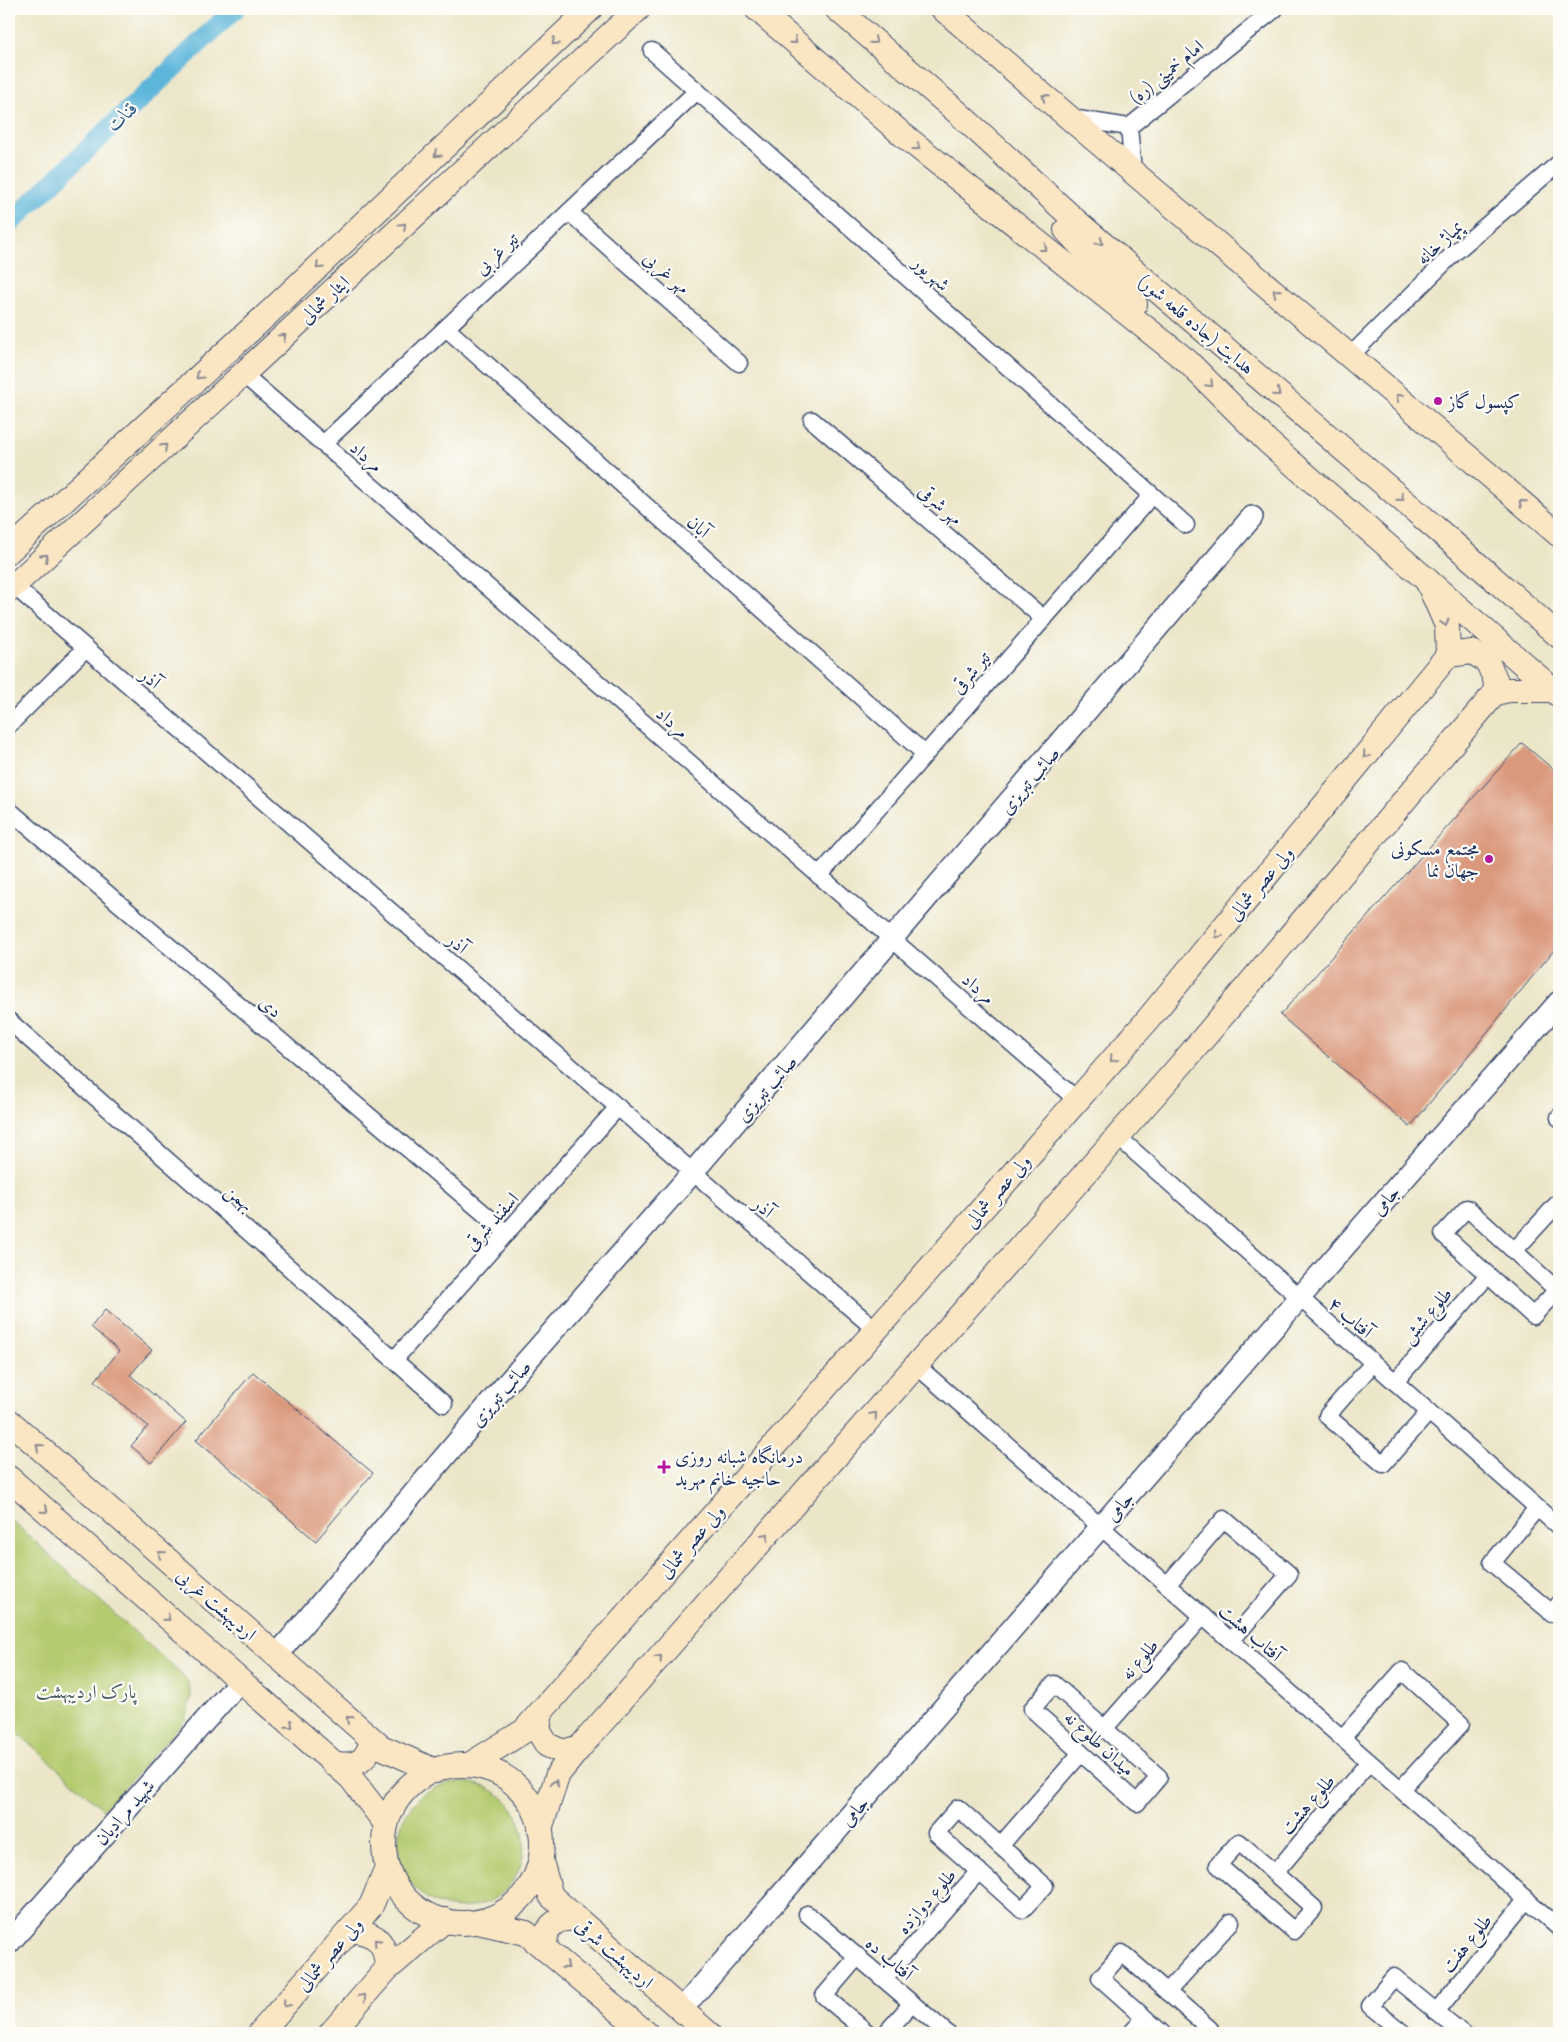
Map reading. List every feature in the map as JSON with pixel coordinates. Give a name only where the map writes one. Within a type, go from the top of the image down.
[{"type":"main road","name":"ایثار شمالی","points":[[9,551],[272,310],[590,9]]},
{"type":"main road","name":"ایثار شمالی","points":[[11,588],[638,9]]},
{"type":"main road","points":[[757,9],[903,135],[1187,361]]},
{"type":"main road","name":"هدایت (جاده قلعه شور)","points":[[838,9],[956,111],[1076,221],[1559,636]]},
{"type":"main road","points":[[943,9],[1132,172],[1351,355],[1559,535]]},
{"type":"main road","points":[[956,111],[1187,361],[1268,442],[1556,693]]},
{"type":"main road","points":[[114,455],[133,475]]},
{"type":"main road","points":[[540,1829],[558,1774],[580,1747],[1186,1060],[1495,693],[1496,681],[1487,661],[1472,652],[1448,655],[1447,626],[1426,578]]},
{"type":"main road","name":"ولی عصر شمالی","points":[[469,1765],[524,1731],[541,1712],[1145,1023],[1448,655]]},
{"type":"main road","points":[[1495,693],[1510,690],[1556,693]]},
{"type":"main road","name":"اردیبهشت غربی","points":[[9,1421],[381,1747],[435,1771]]},
{"type":"main road","points":[[9,1478],[351,1778],[386,1824]]},
{"type":"main road","points":[[541,1712],[538,1730],[547,1745],[563,1752],[580,1747]]},
{"type":"main road","points":[[334,1764],[352,1765],[366,1756],[373,1740]]},
{"type":"main road","points":[[478,1922],[500,1914],[519,1900],[532,1882],[540,1861],[542,1838],[537,1815],[526,1796],[510,1781],[491,1770],[469,1765],[447,1766],[426,1774],[408,1786],[394,1804],[386,1824],[384,1846],[388,1868],[397,1888],[413,1905],[433,1917],[456,1923],[478,1922],[526,1933],[646,2033]]},
{"type":"main road","name":"اردیبهشت شرقی","points":[[540,1861],[551,1896],[708,2033]]},
{"type":"main road","name":"ولی عصر شمالی","points":[[260,2033],[371,1906],[388,1868]]},
{"type":"main road","points":[[546,1949],[545,1936],[552,1924],[564,1918],[577,1919]]},
{"type":"main road","points":[[331,2033],[388,1969],[444,1920]]},
{"type":"main road","points":[[350,1930],[366,1932],[379,1940],[387,1954],[388,1969]]},
{"type":"street","name":"امام خمینی (ره)","points":[[1129,126],[1275,9]]},
{"type":"street","name":"شهریور","points":[[652,51],[1186,525]]},
{"type":"street","name":"تیر غربی","points":[[323,444],[697,91]]},
{"type":"street","points":[[1070,118],[1129,126],[1132,172]]},
{"type":"street","name":"پمپاژ خانه","points":[[1351,355],[1453,254],[1559,163]]},
{"type":"street","name":"مهر غربی","points":[[569,212],[739,362]]},
{"type":"street","name":"آبان","points":[[446,328],[925,754]]},
{"type":"street","name":"مرداد","points":[[243,374],[1077,1100]]},
{"type":"street","name":"مهر شرقی","points":[[812,420],[1044,619]]},
{"type":"street","name":"تیر شرقی","points":[[819,876],[1152,495]]},
{"type":"street","name":"صائب تبریزی","points":[[276,1656],[502,1389],[693,1172],[1252,517]]},
{"type":"street","name":"آذر","points":[[11,588],[86,648],[876,1330]]},
{"type":"street","points":[[9,724],[86,648]]},
{"type":"street","name":"دی","points":[[9,810],[508,1233]]},
{"type":"street","name":"جامی","points":[[681,2010],[1299,1298],[1559,1002]]},
{"type":"street","name":"بهمن","points":[[9,1021],[444,1404]]},
{"type":"street","name":"اسفند شرقی","points":[[394,1360],[618,1108]]},
{"type":"street","name":"آفتاب ۴","points":[[1118,1137],[1559,1527]]},
{"type":"street","points":[[1514,1251],[1559,1202]]},
{"type":"street","points":[[1467,1208],[1557,1290],[1533,1316],[1488,1275],[1443,1234],[1467,1208]]},
{"type":"street","name":"طلوع شش","points":[[1395,1382],[1488,1275]]},
{"type":"street","points":[[1373,1363],[1327,1416],[1383,1464],[1429,1412]]},
{"type":"street","name":"آفتاب هشت","points":[[917,1366],[1559,1928]]},
{"type":"street","points":[[1538,1508],[1492,1563],[1552,1613],[1559,1604]]},
{"type":"street","points":[[1167,1585],[1224,1519],[1288,1574],[1231,1641]]},
{"type":"street","name":"طلوع نه","points":[[1104,1729],[1203,1616]]},
{"type":"street","points":[[1342,1738],[1402,1671],[1460,1724],[1401,1789]]},
{"type":"street","name":"شهید مرادیان","points":[[9,1943],[240,1681]]},
{"type":"street","name":"میدان طلوع نه","points":[[1054,1684],[1104,1729],[1159,1777],[1137,1802],[1032,1709],[1054,1684]]},
{"type":"street","points":[[1000,1846],[1081,1753]]},
{"type":"street","name":"طلوع هشت","points":[[1275,1873],[1369,1762]]},
{"type":"street","points":[[958,1808],[1000,1846],[1044,1886],[1022,1910],[936,1833],[958,1808]]},
{"type":"street","points":[[1239,1842],[1275,1873],[1314,1908],[1294,1931],[1218,1865],[1239,1842]]},
{"type":"street","name":"طلوع دوازده","points":[[884,1979],[979,1871]]},
{"type":"street","name":"طلوع هفت","points":[[1436,2012],[1526,1900]]},
{"type":"street","name":"آفتاب ده","points":[[808,1914],[947,2033]]},
{"type":"street","points":[[1167,1992],[1231,1922]]},
{"type":"street","points":[[1162,2033],[1100,1978],[1122,1953],[1210,2029],[1206,2033]]},
{"type":"street","points":[[858,1956],[824,1996],[868,2033]]},
{"type":"street","points":[[1403,2033],[1370,2006],[1394,1977],[1462,2033]]},
{"type":"street","points":[[886,2033],[912,2003]]},
{"type":"street","points":[[1131,2033],[1145,2018]]},
{"type":"green space","name":"پارک اردیبهشت","points":[[9,1518],[182,1675],[189,1685],[191,1696],[185,1720],[104,1810],[9,1725]]},
{"type":"green space","points":[[461,1782],[485,1787],[506,1800],[519,1821],[524,1845],[519,1869],[506,1890],[485,1903],[461,1908],[437,1903],[416,1890],[403,1869],[398,1845],[403,1821],[416,1800],[437,1787]]},
{"type":"building","name":"مجتمع مسکونی جهان نما","points":[[1522,743],[1559,774],[1559,944],[1410,1127],[1280,1015]]},
{"type":"building","points":[[105,1310],[152,1350],[130,1375],[186,1422],[151,1463],[131,1446],[148,1426],[95,1381],[119,1351],[91,1327]]},
{"type":"building","points":[[253,1372],[373,1473],[316,1541],[196,1440]]},
{"type":"waterway","name":"قنات","points":[[9,224],[235,9]]},
{"type":"place","name":"کپسول گاز","points":[[1438,401]]},
{"type":"place","name":"مجتمع مسکونی جهان نما","points":[[1489,859]]},
{"type":"place","name":"درمانگاه شبانه‌ روزی حاجیه‌ خانم مهربد","points":[[664,1467]]}]
